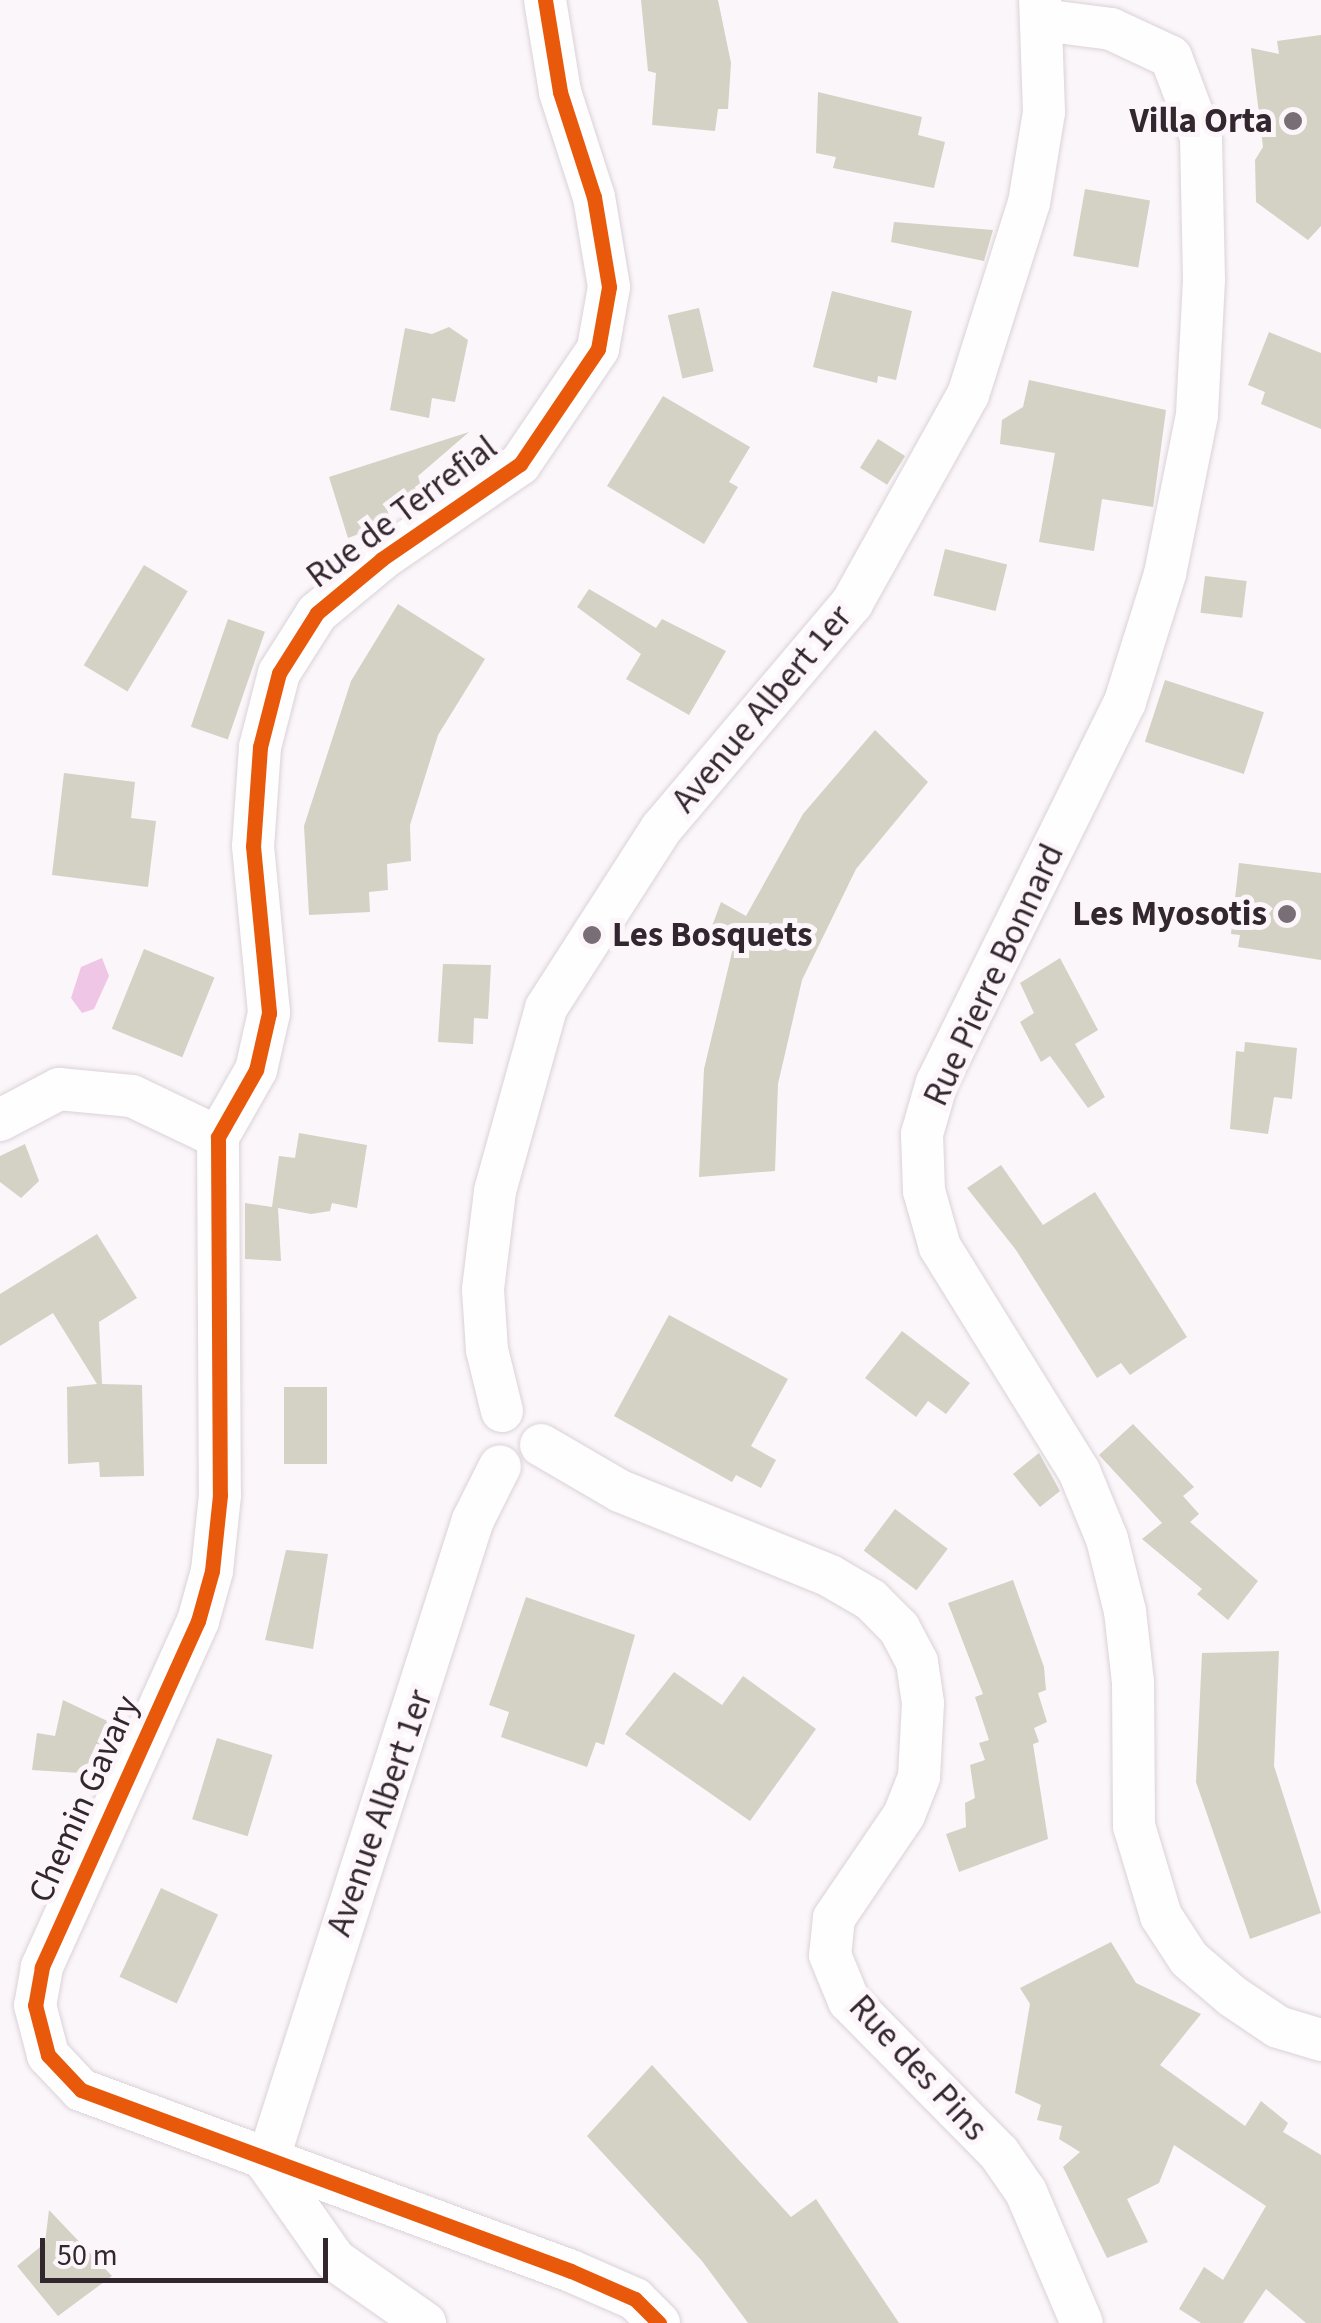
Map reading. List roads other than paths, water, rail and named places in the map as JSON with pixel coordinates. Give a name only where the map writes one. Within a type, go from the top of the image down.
[{"type":"street","name":"Rue de Terrefial","points":[[218,1137],[256,1070],[269,1013],[252,846],[260,747],[279,673],[317,613],[382,559],[520,464],[598,349],[609,288],[594,197],[560,92],[545,0]]},
{"type":"street","name":"Avenue Albert 1er","points":[[502,1412],[487,1350],[483,1289],[495,1191],[546,1008],[662,829],[852,604],[968,395],[1028,203],[1044,112],[1041,10]]},
{"type":"street","name":"Rue Pierre Bonnard","points":[[1041,10],[1111,30],[1172,57],[1201,137],[1204,280],[1197,415],[1166,574],[1125,702],[937,1082],[922,1134],[924,1191],[940,1247],[1079,1471],[1107,1539],[1125,1611],[1133,1682],[1134,1826],[1160,1916],[1189,1959],[1232,1996],[1278,2027],[1321,2040]]},
{"type":"street","points":[[0,1120],[59,1089],[132,1096],[218,1137]]},
{"type":"street","name":"Chemin Gavary","points":[[218,1137],[220,1495],[212,1571],[198,1621],[42,1967],[35,2005],[48,2055],[82,2090],[268,2163],[571,2272],[635,2298],[659,2323]]},
{"type":"street","points":[[502,1412],[530,1415],[541,1445],[528,1465],[500,1466],[486,1452],[484,1433],[502,1412]]},
{"type":"street","name":"Rue des Pins","points":[[541,1445],[620,1492],[830,1576],[871,1600],[900,1628],[917,1662],[921,1690],[919,1777],[904,1815],[839,1907],[830,1955],[848,2001],[999,2153],[1026,2192],[1082,2323]]},
{"type":"street","name":"Avenue Albert 1er","points":[[268,2163],[473,1520],[500,1466]]},
{"type":"street","points":[[268,2163],[334,2260],[425,2323]]},
{"type":"place","name":"Villa Orta","points":[[1293,121]]},
{"type":"place","name":"Les Myosotis","points":[[1287,914]]},
{"type":"place","name":"Les Bosquets","points":[[592,935]]}]
